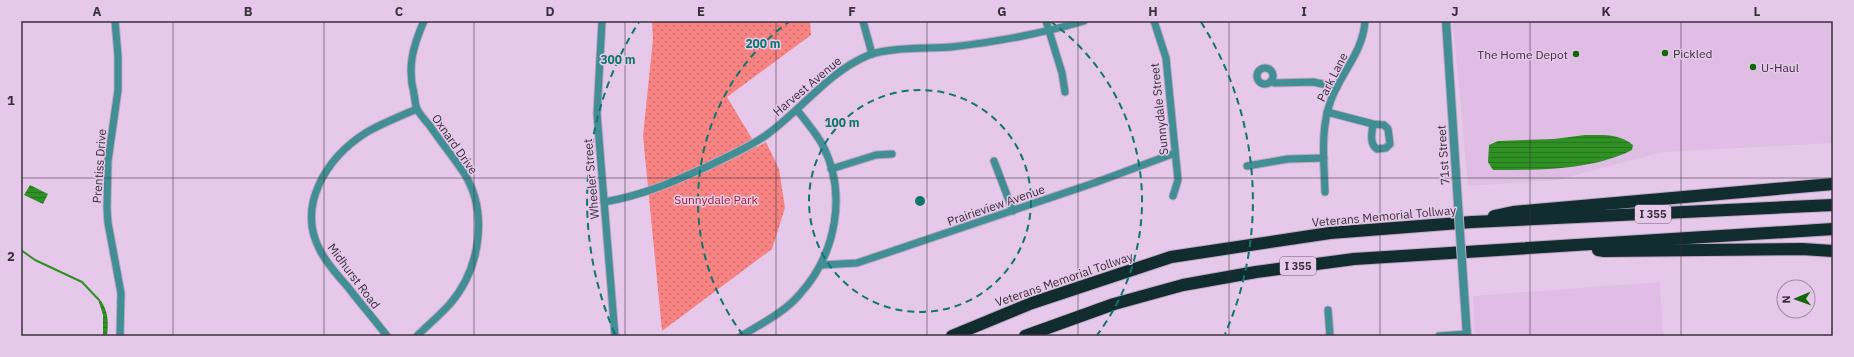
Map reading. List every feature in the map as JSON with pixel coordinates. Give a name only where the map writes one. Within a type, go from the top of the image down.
[{"type":"highway","points":[[1472,222],[1513,212],[1833,184]]},
{"type":"highway","name":"Veterans Memorial Tollway","points":[[952,336],[1032,304],[1171,257],[1330,233],[1472,222],[1833,205]]},
{"type":"highway","name":"I 355","points":[[1025,336],[1114,304],[1183,285],[1256,272],[1354,259],[1833,229]]},
{"type":"highway","points":[[1580,245],[1604,251],[1833,250]]},
{"type":"street","name":"Prentiss Drive","points":[[115,21],[118,56],[118,90],[108,161],[107,208],[108,223],[121,293],[120,336]]},
{"type":"street","name":"Oxnard Drive","points":[[417,336],[450,304],[465,280],[475,254],[479,230],[476,200],[469,182],[417,109],[412,85],[411,62],[414,44],[424,21]]},
{"type":"street","name":"Wheeler Street","points":[[602,21],[598,114],[615,336]]},
{"type":"street","points":[[863,21],[872,54]]},
{"type":"street","points":[[1046,21],[1062,73],[1065,92]]},
{"type":"street","name":"Harvest Avenue","points":[[604,202],[652,191],[733,155],[766,135],[797,110],[836,72],[872,54],[976,44],[1049,32],[1084,21]]},
{"type":"street","name":"Sunnydale Street","points":[[1154,21],[1166,58],[1178,180],[1173,196]]},
{"type":"street","name":"Park Lane","points":[[1326,192],[1324,134],[1328,112],[1337,87],[1355,57],[1365,21]]},
{"type":"street","name":"71st Street","points":[[1446,21],[1467,335]]},
{"type":"street","points":[[1271,81],[1275,83],[1313,82],[1337,87]]},
{"type":"street","name":"Midhurst Road","points":[[387,336],[321,253],[314,233],[312,212],[313,202],[318,184],[335,158],[367,132],[417,109]]},
{"type":"street","points":[[741,336],[782,310],[800,295],[821,265],[832,236],[836,215],[836,194],[831,169],[822,145],[797,110]]},
{"type":"street","points":[[1328,112],[1373,124]]},
{"type":"street","name":"Prairieview Avenue","points":[[821,265],[857,263],[1097,182],[1175,153]]},
{"type":"street","points":[[831,169],[876,155],[892,154]]},
{"type":"street","points":[[1247,166],[1288,160],[1324,158]]},
{"type":"street","points":[[994,161],[1013,211]]},
{"type":"street","points":[[1328,310],[1330,336]]},
{"type":"street","points":[[1439,336],[1467,335]]},
{"type":"shaded area","points":[[1453,21],[1833,21],[1833,143],[1663,152],[1557,180],[1468,186]]},
{"type":"shaded area","points":[[1585,135],[1622,138],[1633,145],[1632,150],[1617,157],[1600,162],[1566,168],[1493,170],[1488,162],[1489,145],[1498,141],[1554,139]]},
{"type":"shaded area","points":[[30,185],[48,194],[43,204],[24,195]]},
{"type":"shaded area","points":[[1660,282],[1663,336],[1475,336],[1473,296]]},
{"type":"shaded area","points":[[97,296],[107,314],[107,336],[103,336],[103,315]]},
{"type":"green space","name":"Sunnydale Park","points":[[652,21],[810,21],[811,35],[727,97],[757,147],[766,142],[779,169],[785,208],[772,249],[662,331],[643,136],[653,39]]},
{"type":"waterway","points":[[21,250],[35,260],[82,282],[98,299]]},
{"type":"place","name":"Pickled","points":[[1665,53]]},
{"type":"place","name":"The Home Depot","points":[[1576,54]]},
{"type":"place","name":"U-Haul","points":[[1753,67]]}]
